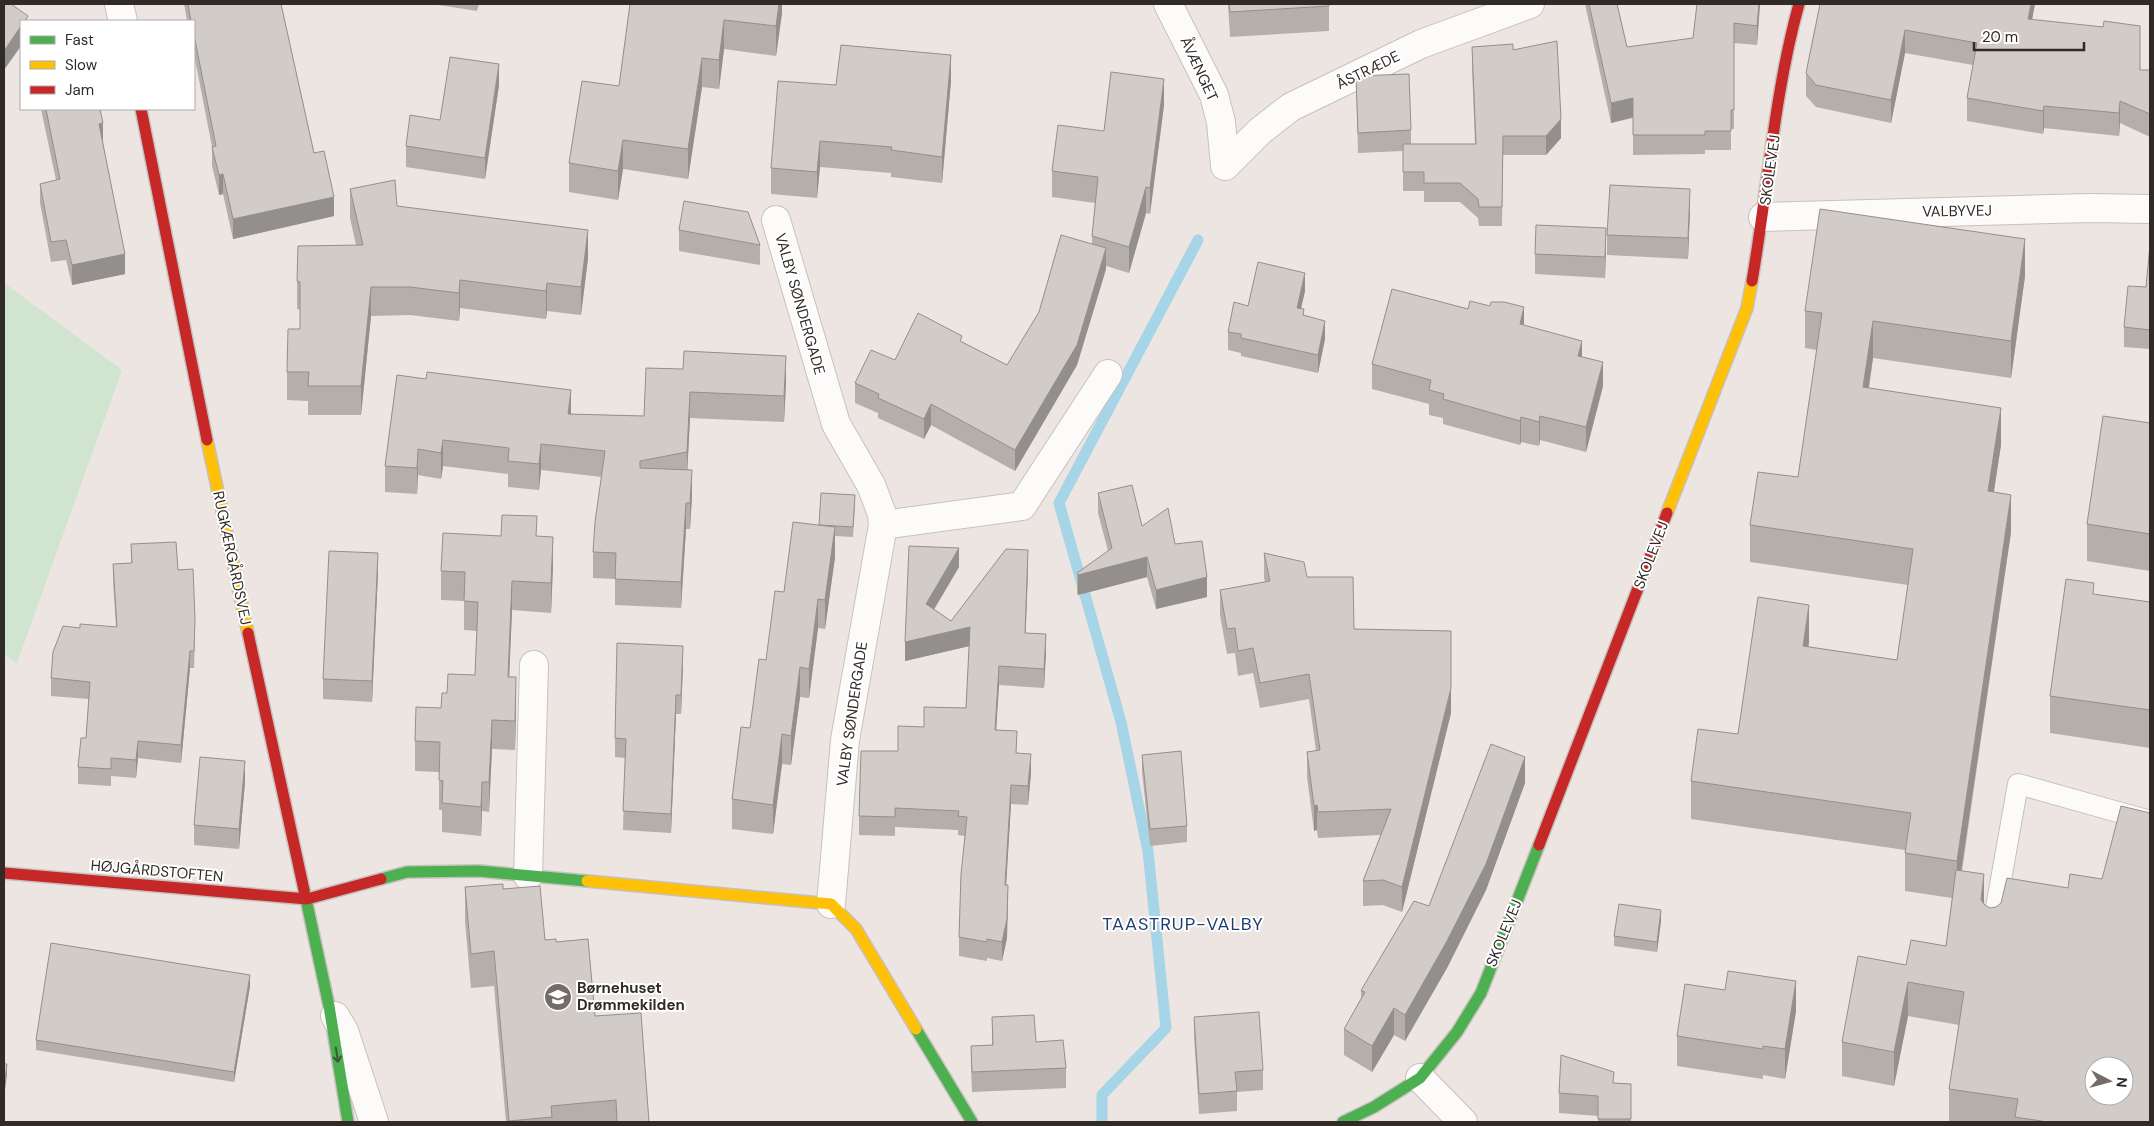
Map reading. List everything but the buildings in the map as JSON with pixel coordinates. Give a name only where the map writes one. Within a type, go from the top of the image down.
[{"type":"street","points":[[119,4],[123,20]]},
{"type":"street","name":"ÅVÆNGET","points":[[1168,4],[1214,95],[1221,122],[1225,166]]},
{"type":"street","name":"ÅSTRÆDE","points":[[1225,166],[1260,131],[1291,107],[1421,44],[1530,4]]},
{"type":"street","name":"SKOLEVEJ","points":[[1343,1122],[1374,1107],[1420,1078],[1457,1032],[1481,993],[1747,308],[1763,217],[1787,48],[1800,4]]},
{"type":"street","name":"RUGKÆRGÅRDSVEJ","points":[[141,110],[223,518],[329,1006],[348,1122]]},
{"type":"street","name":"VALBYVEJ","points":[[1763,217],[2090,208],[2150,209]]},
{"type":"street","name":"VALBY SØNDERGADE","points":[[776,220],[836,424],[871,485],[882,514],[883,525],[845,740],[831,904]]},
{"type":"street","points":[[883,525],[1022,506],[1108,374]]},
{"type":"street","points":[[528,876],[534,665]]},
{"type":"street","points":[[307,899],[407,872],[479,871],[831,904],[856,929],[972,1122]]},
{"type":"street","name":"HØJGÅRDSTOFTEN","points":[[4,873],[307,899]]},
{"type":"street","name":"RUGKÆRGÅRDSVEJ","points":[[329,1006],[344,1031],[374,1122]]},
{"type":"street","points":[[1420,1078],[1462,1122]]},
{"type":"lane","points":[[1992,930],[2018,784],[2150,822]]},
{"type":"green space","points":[[4,283],[122,370],[17,663],[4,654]]},
{"type":"waterway","points":[[1102,1122],[1102,1095],[1166,1028],[1148,851],[1121,722],[1059,503],[1198,240]]},
{"type":"traffic: fast","points":[[1343,1122],[1374,1107],[1420,1078],[1457,1032],[1481,993],[1539,845]]},
{"type":"traffic: fast","points":[[381,879],[407,872],[479,871],[587,881]]},
{"type":"traffic: fast","points":[[304,890],[329,1006],[348,1122]]},
{"type":"traffic: fast","points":[[916,1029],[972,1122]]},
{"type":"traffic: slow","points":[[1667,513],[1747,308],[1752,281]]},
{"type":"traffic: slow","points":[[207,440],[248,633]]},
{"type":"traffic: slow","points":[[587,881],[831,904],[856,929],[916,1029]]},
{"type":"traffic: jam","points":[[1752,281],[1777,107],[1790,38],[1799,4]]},
{"type":"traffic: jam","points":[[141,110],[207,440]]},
{"type":"traffic: jam","points":[[1539,845],[1667,513]]},
{"type":"traffic: jam","points":[[248,633],[304,890]]},
{"type":"traffic: jam","points":[[4,873],[307,899],[381,879]]},
{"type":"place","name":"Børnehuset Drømmekilden","points":[[558,997]]},
{"type":"district","name":"TAASTRUP-VALBY","points":[[1183,924]]}]
